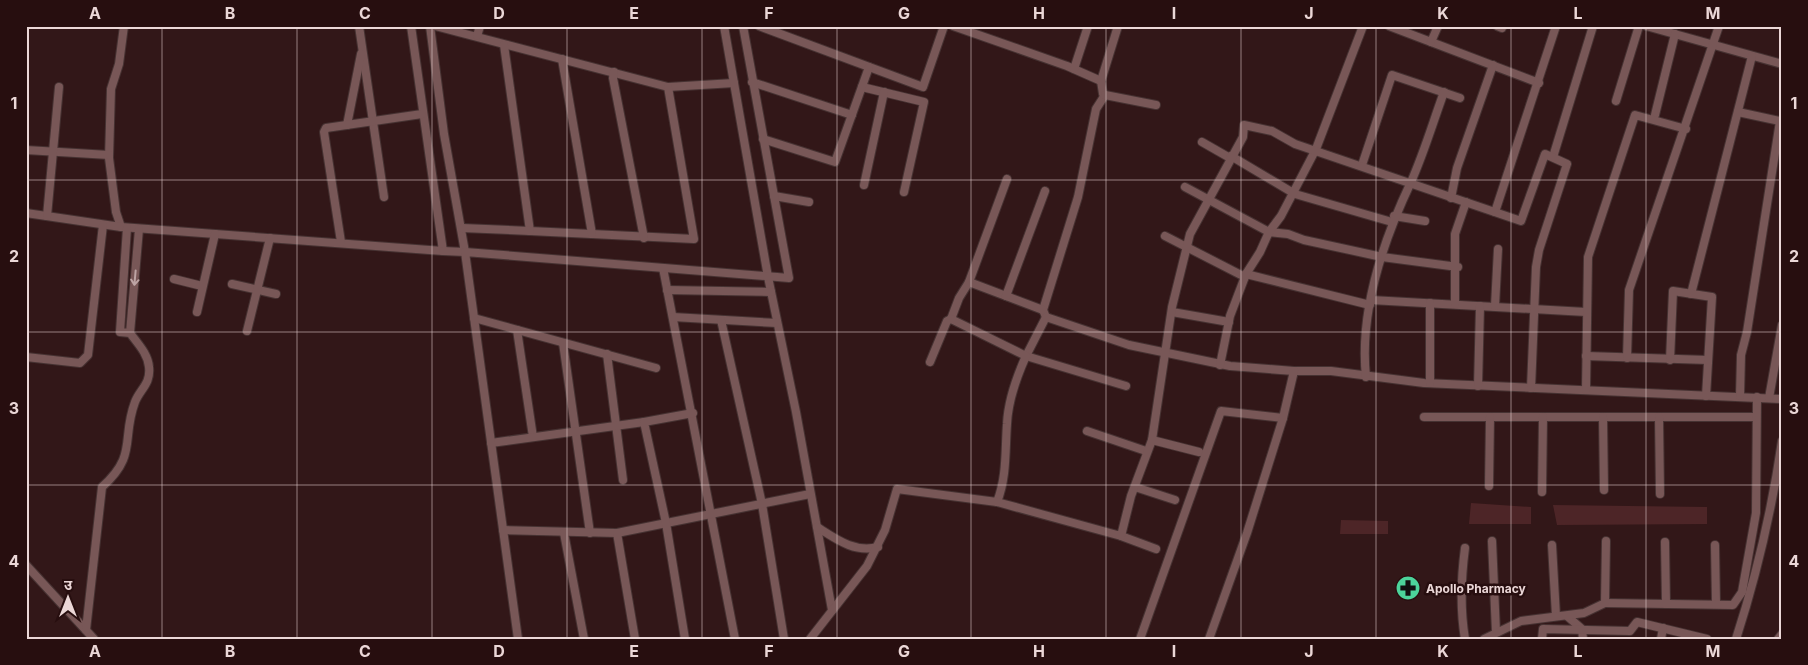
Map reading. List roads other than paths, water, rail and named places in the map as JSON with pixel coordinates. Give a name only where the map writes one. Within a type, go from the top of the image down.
[{"type":"street","points":[[124,26],[119,64],[111,89],[109,155],[116,212],[124,228],[120,332],[130,334]]},
{"type":"street","points":[[359,26],[384,197]]},
{"type":"street","points":[[411,26],[422,114],[443,251]]},
{"type":"street","points":[[430,26],[444,134],[462,228],[518,639]]},
{"type":"street","points":[[435,26],[668,87],[734,83]]},
{"type":"street","points":[[478,36],[480,26]]},
{"type":"street","points":[[724,26],[768,277],[832,610]]},
{"type":"street","points":[[26,213],[124,228],[341,242],[789,278],[743,26]]},
{"type":"street","points":[[759,26],[924,86],[944,26]]},
{"type":"street","points":[[953,26],[1074,69],[1101,81]]},
{"type":"street","points":[[1074,69],[1088,26]]},
{"type":"street","points":[[1105,95],[1103,94],[1101,81],[1118,26]]},
{"type":"street","points":[[1389,26],[1539,82]]},
{"type":"street","points":[[1431,42],[1438,26]]},
{"type":"street","points":[[1495,212],[1556,26]]},
{"type":"street","points":[[1553,157],[1593,26]]},
{"type":"street","points":[[1616,101],[1639,26]]},
{"type":"street","points":[[1646,26],[1782,64]]},
{"type":"street","points":[[1627,358],[1629,290],[1686,129],[1719,26]]},
{"type":"street","points":[[1220,365],[1229,322],[1245,275],[1260,252],[1269,232],[1281,216],[1316,149],[1360,27]]},
{"type":"street","points":[[1655,115],[1675,34]]},
{"type":"street","points":[[504,45],[530,231]]},
{"type":"street","points":[[347,125],[362,50]]},
{"type":"street","points":[[1691,294],[1752,56]]},
{"type":"street","points":[[562,59],[592,234]]},
{"type":"street","points":[[1451,198],[1457,168],[1493,65]]},
{"type":"street","points":[[763,139],[835,162],[869,67]]},
{"type":"street","points":[[614,72],[613,78],[644,238]]},
{"type":"street","points":[[1362,165],[1392,75],[1460,98]]},
{"type":"street","points":[[752,82],[852,115]]},
{"type":"street","points":[[47,216],[59,87]]},
{"type":"street","points":[[462,228],[692,241],[694,236],[668,87]]},
{"type":"street","points":[[862,87],[924,102],[904,192]]},
{"type":"street","points":[[864,185],[884,92]]},
{"type":"street","points":[[1366,377],[1364,334],[1382,257],[1393,219],[1410,183],[1444,92]]},
{"type":"street","points":[[1105,95],[1156,104]]},
{"type":"street","points":[[997,502],[1006,461],[1008,415],[1026,356],[1044,314],[1078,197],[1096,109],[1105,95]]},
{"type":"street","points":[[1738,112],[1781,121],[1747,332],[1741,355],[1740,396]]},
{"type":"street","points":[[341,242],[324,132],[326,128],[422,114]]},
{"type":"street","points":[[1586,390],[1588,257],[1635,115],[1686,129]]},
{"type":"street","points":[[1121,536],[1146,451],[1152,440],[1158,390],[1181,264],[1188,246],[1190,234],[1243,137],[1244,125],[1272,131],[1295,144],[1316,149],[1521,221],[1545,154],[1567,164],[1539,250],[1533,309],[1532,388]]},
{"type":"street","points":[[1202,142],[1292,192],[1393,219],[1425,221]]},
{"type":"street","points":[[26,150],[109,155]]},
{"type":"street","points":[[930,362],[947,321],[951,319],[959,298],[969,282],[1007,179]]},
{"type":"street","points":[[1184,187],[1269,232],[1288,234],[1304,240],[1382,257],[1456,266]]},
{"type":"street","points":[[1006,296],[1045,190]]},
{"type":"street","points":[[774,196],[809,202]]},
{"type":"street","points":[[1455,304],[1455,234],[1466,202]]},
{"type":"street","points":[[26,357],[80,363],[88,355],[102,225]]},
{"type":"street","points":[[86,630],[102,487],[116,475],[124,462],[135,402],[145,388],[149,375],[147,358],[130,334],[139,229]]},
{"type":"street","points":[[197,312],[215,234]]},
{"type":"street","points":[[1166,236],[1245,275],[1371,302],[1455,304],[1586,312]]},
{"type":"street","points":[[247,331],[270,238]]},
{"type":"street","points":[[1495,306],[1498,249]]},
{"type":"street","points":[[663,268],[693,413],[735,639]]},
{"type":"street","points":[[174,279],[202,286]]},
{"type":"street","points":[[969,282],[1006,296],[1044,314],[1166,354],[1220,365],[1294,371],[1331,371],[1430,384],[1782,399]]},
{"type":"street","points":[[232,284],[276,294]]},
{"type":"street","points":[[667,290],[771,292]]},
{"type":"street","points":[[1670,360],[1673,291],[1712,297],[1706,396]]},
{"type":"street","points":[[1430,303],[1430,384]]},
{"type":"street","points":[[1478,386],[1480,306]]},
{"type":"street","points":[[1172,312],[1229,322]]},
{"type":"street","points":[[673,317],[777,323]]},
{"type":"street","points":[[474,318],[656,368]]},
{"type":"street","points":[[951,319],[1026,356],[1126,386]]},
{"type":"street","points":[[721,320],[762,504],[784,639]]},
{"type":"street","points":[[1768,398],[1782,325]]},
{"type":"street","points":[[516,330],[533,437]]},
{"type":"street","points":[[563,342],[590,533]]},
{"type":"street","points":[[607,354],[624,480]]},
{"type":"street","points":[[1586,356],[1708,360]]},
{"type":"street","points":[[1209,639],[1247,533],[1283,418],[1294,371]]},
{"type":"street","points":[[1484,639],[1521,621],[1584,613],[1605,603],[1733,604],[1742,592],[1756,513],[1757,397]]},
{"type":"street","points":[[1140,639],[1221,411],[1283,418]]},
{"type":"street","points":[[491,443],[644,422],[693,413]]},
{"type":"street","points":[[1424,417],[1756,417]]},
{"type":"street","points":[[1489,486],[1490,417]]},
{"type":"street","points":[[1542,417],[1542,492]]},
{"type":"street","points":[[1602,417],[1604,490]]},
{"type":"street","points":[[1659,417],[1660,494]]},
{"type":"street","points":[[644,422],[666,523],[685,639]]},
{"type":"street","points":[[1087,431],[1146,451]]},
{"type":"street","points":[[1152,440],[1199,452]]},
{"type":"street","points":[[1736,639],[1752,591],[1778,496],[1782,441]]},
{"type":"street","points":[[1135,488],[1174,500]]},
{"type":"street","points":[[810,639],[867,566],[878,547],[897,489],[997,502],[1121,536],[1156,549]]},
{"type":"street","points":[[503,530],[617,533],[810,494]]},
{"type":"street","points":[[817,526],[849,546],[868,550],[878,547]]},
{"type":"street","points":[[564,533],[584,639]]},
{"type":"street","points":[[617,533],[635,639]]},
{"type":"street","points":[[1492,541],[1496,632]]},
{"type":"street","points":[[1605,603],[1606,541]]},
{"type":"street","points":[[1665,542],[1666,604]]},
{"type":"street","points":[[1552,545],[1556,616]]},
{"type":"street","points":[[1715,545],[1716,604]]},
{"type":"street","points":[[1465,548],[1462,573],[1462,620],[1465,639]]},
{"type":"street","points":[[26,565],[94,639]]},
{"type":"street","points":[[1567,616],[1582,629],[1583,639]]},
{"type":"street","points":[[1536,619],[1543,629],[1542,639]]},
{"type":"street","points":[[1543,629],[1582,629],[1623,635],[1630,631],[1637,622],[1707,639]]},
{"type":"street","points":[[1660,639],[1663,628]]},
{"type":"street","points":[[1778,639],[1782,634]]},
{"type":"place","name":"Apollo Pharmacy","points":[[1408,588]]}]
